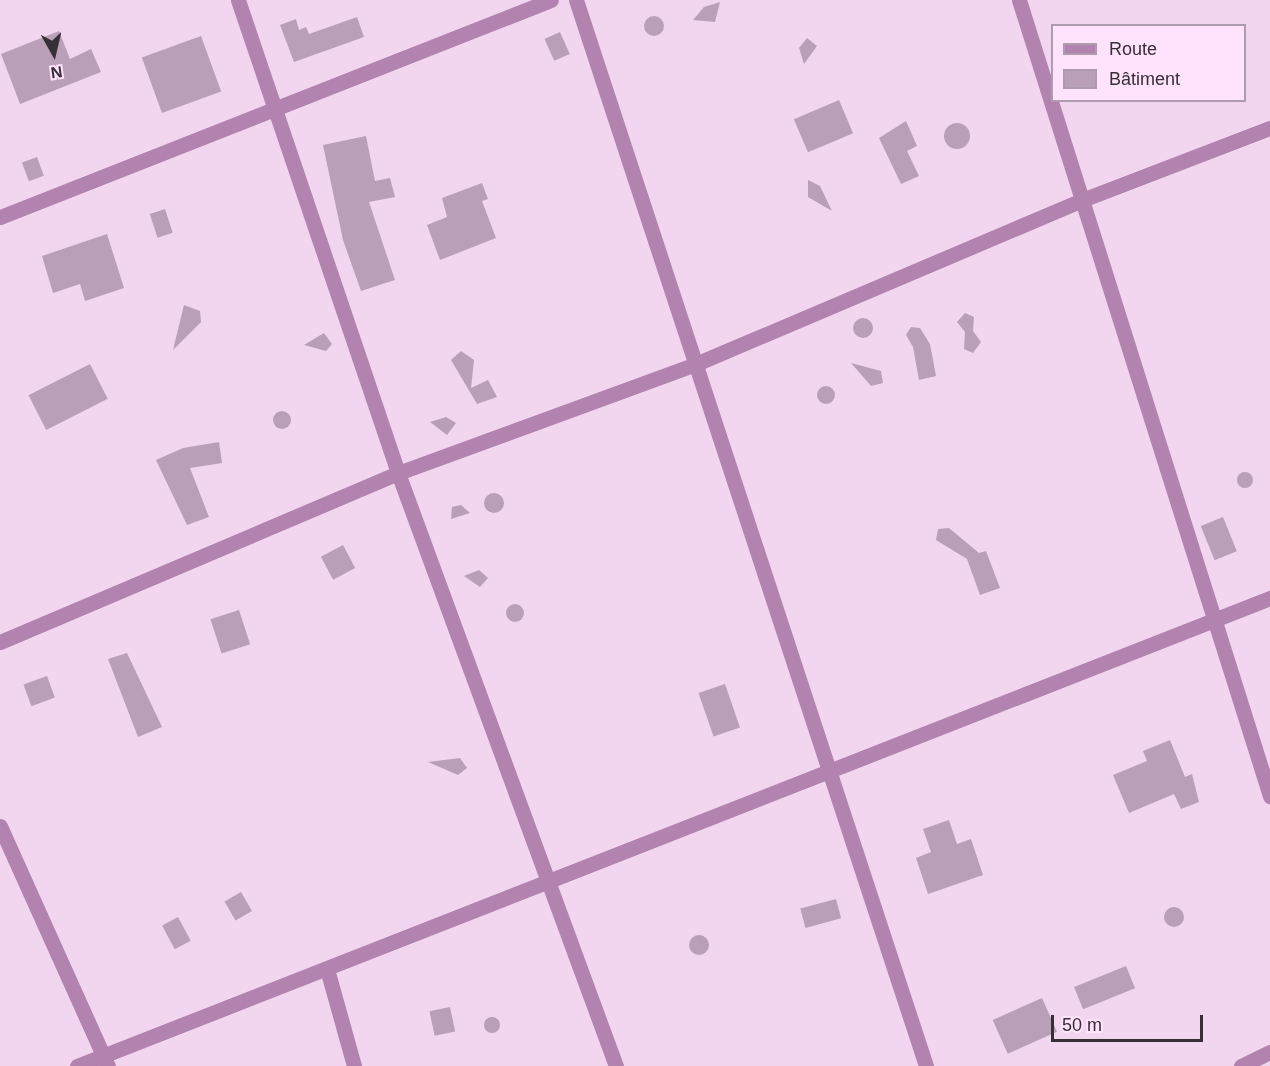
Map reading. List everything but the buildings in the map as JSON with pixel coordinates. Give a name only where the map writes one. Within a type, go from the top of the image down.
[{"type":"street","points":[[238,0],[398,472],[616,1066]]},
{"type":"street","points":[[0,217],[551,0]]},
{"type":"street","points":[[576,0],[698,363],[826,773],[926,1066]]},
{"type":"street","points":[[1019,0],[1051,102]]},
{"type":"street","points":[[1051,102],[1270,796]]},
{"type":"street","points":[[0,642],[398,472],[698,363],[1082,200],[1270,128]]},
{"type":"street","points":[[77,1066],[106,1061],[327,969],[1270,598]]},
{"type":"street","points":[[0,826],[106,1061]]},
{"type":"street","points":[[327,969],[354,1066]]},
{"type":"street","points":[[1241,1066],[1270,1052]]}]
